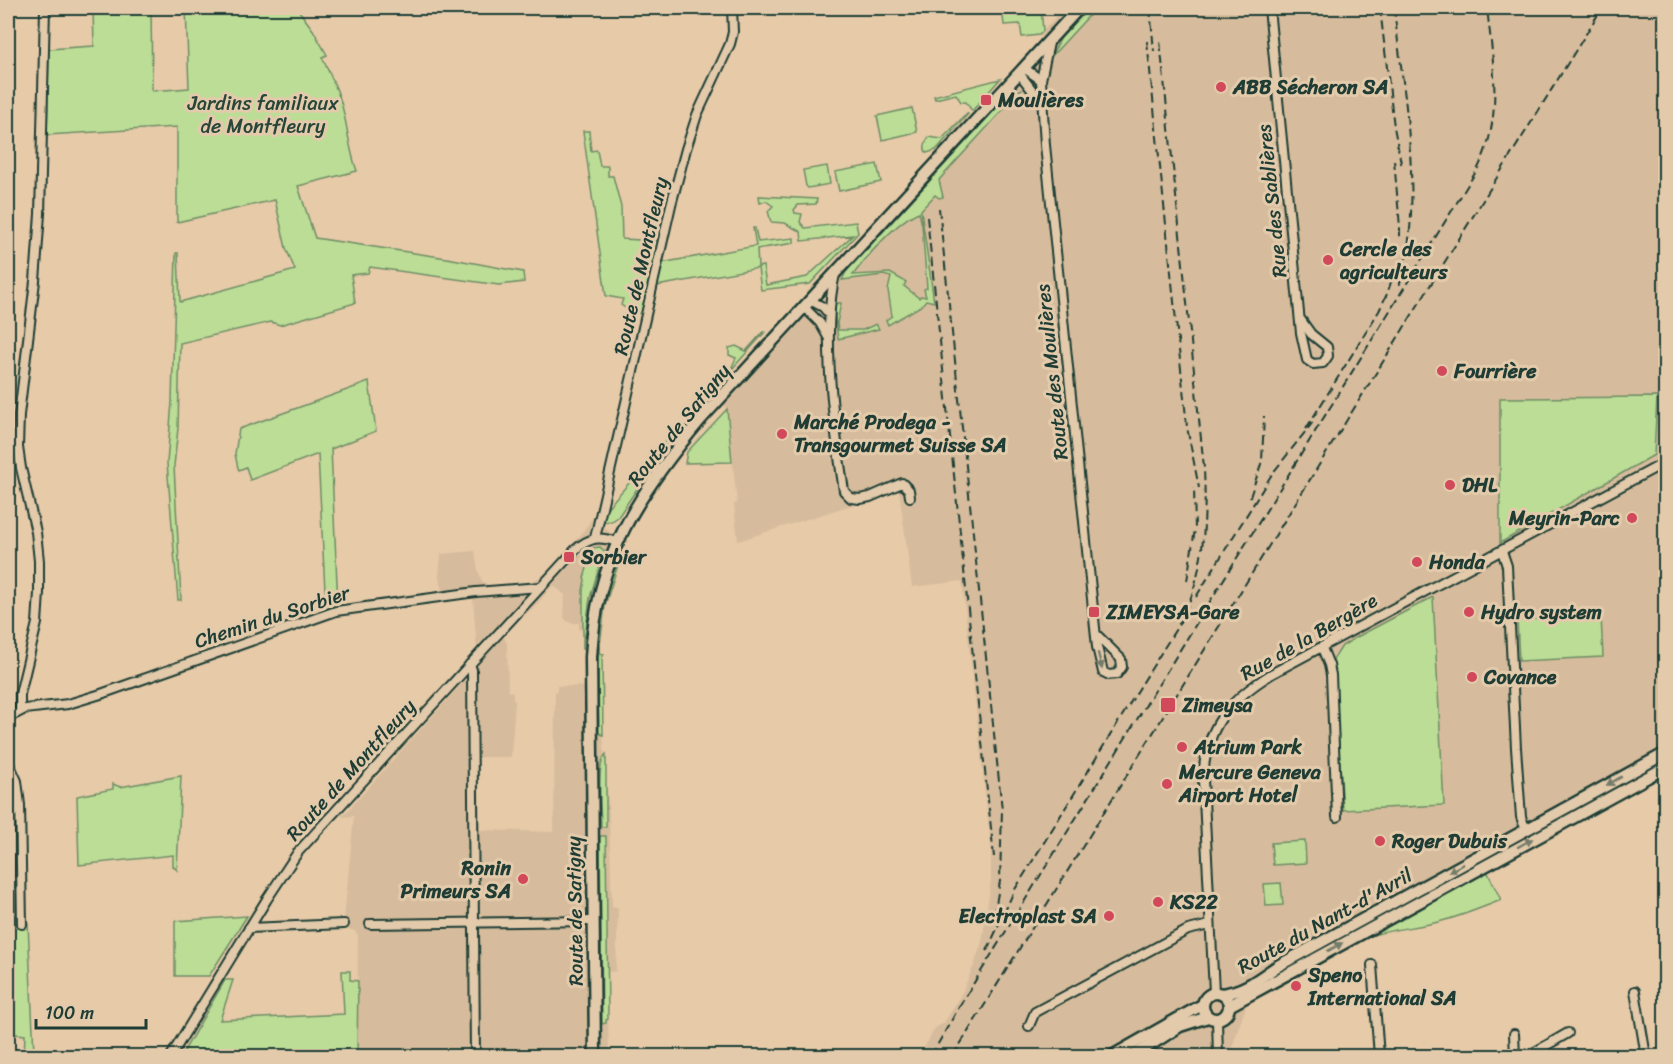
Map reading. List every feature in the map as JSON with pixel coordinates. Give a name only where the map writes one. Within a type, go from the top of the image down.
[{"type":"main road","name":"Route de Satigny","points":[[595,1056],[591,651],[598,597],[617,542],[642,497],[683,441],[1079,8]]},
{"type":"main road","name":"Route du Nant-d'Avril","points":[[1218,993],[1239,990],[1247,986],[1276,967],[1665,753]]},
{"type":"main road","name":"Route du Nant-d'Avril","points":[[1229,1006],[1665,767]]},
{"type":"main road","points":[[1112,1056],[1202,1005],[1205,998],[1218,993],[1225,996],[1229,1006],[1226,1015],[1180,1026],[1133,1056]]},
{"type":"main road","points":[[1202,1005],[1212,1018]]},
{"type":"street","points":[[8,718],[20,711],[20,694],[36,632],[39,593],[36,532],[18,447],[40,214],[45,8]]},
{"type":"street","name":"Route de Montfleury","points":[[171,1056],[275,885],[305,844],[575,550],[595,538],[671,205],[693,125],[730,44],[733,32],[732,8]]},
{"type":"street","name":"Rue des Sablières","points":[[1269,8],[1301,320],[1306,357],[1313,364],[1323,363],[1328,356],[1327,347],[1308,331],[1301,320]]},
{"type":"street","points":[[1022,70],[1041,80],[1050,40]]},
{"type":"street","points":[[1022,70],[1043,105]]},
{"type":"street","name":"Route des Moulières","points":[[1041,80],[1045,145],[1097,635],[1101,669],[1107,675],[1117,674],[1122,667],[1122,659],[1097,635]]},
{"type":"street","points":[[836,272],[828,313],[833,398],[844,491],[851,498],[860,499],[902,483],[909,490],[910,497]]},
{"type":"street","points":[[807,304],[823,307],[828,313]]},
{"type":"street","points":[[807,304],[829,338]]},
{"type":"street","points":[[1665,462],[1665,469]]},
{"type":"street","name":"Rue de la Bergère","points":[[1218,993],[1210,925],[1203,780],[1205,756],[1211,737],[1229,707],[1247,690],[1273,673],[1665,462]]},
{"type":"street","points":[[595,538],[602,537],[617,542]]},
{"type":"street","points":[[1502,550],[1507,566],[1521,817],[1526,830]]},
{"type":"street","name":"Chemin du Sorbier","points":[[20,711],[86,699],[336,610],[466,593],[541,587]]},
{"type":"street","points":[[1322,648],[1329,665],[1330,675],[1338,817]]},
{"type":"street","points":[[470,664],[472,670],[475,1056]]},
{"type":"street","points":[[8,761],[17,781],[20,805],[22,924]]},
{"type":"street","points":[[370,924],[593,921]]},
{"type":"street","points":[[249,928],[344,924]]},
{"type":"street","points":[[1029,1026],[1035,1012],[1188,930],[1210,925]]},
{"type":"street","points":[[1372,965],[1379,1056]]},
{"type":"street","points":[[1635,991],[1646,1056]]},
{"type":"street","points":[[1212,1018],[1218,1056]]},
{"type":"street","points":[[1528,1056],[1568,1033]]},
{"type":"street","points":[[1514,1034],[1515,1056]]},
{"type":"shaded area","points":[[1064,8],[1665,8],[1665,776],[1659,776],[1247,1003],[1229,1056],[920,1056],[935,1028],[944,1023],[961,995],[974,965],[982,942],[991,881],[991,846],[962,581],[912,587],[899,490],[738,541],[734,504],[737,503],[727,409],[716,396],[1043,39],[1039,35]]},
{"type":"shaded area","points":[[593,517],[614,536],[613,553],[594,629],[579,630],[579,623],[570,623],[564,618],[565,595],[553,585],[537,604],[503,635],[507,644],[508,691],[513,692],[515,701],[511,757],[479,757],[480,830],[554,832],[555,692],[557,692],[557,686],[604,687],[602,723],[609,815],[612,907],[618,908],[616,971],[607,972],[609,1056],[357,1056],[358,935],[354,930],[343,930],[354,816],[342,817],[478,665],[473,598],[445,600],[439,577],[441,554],[475,551],[482,581],[490,586],[531,582],[545,574],[580,536]]},
{"type":"green space","name":"Jardins familiaux de Montfleury","points":[[93,8],[151,8],[152,91],[189,88],[186,8],[297,8],[327,55],[322,57],[340,100],[357,171],[298,186],[315,238],[523,272],[524,282],[499,285],[370,267],[368,273],[351,275],[355,303],[280,325],[271,322],[180,343],[178,428],[174,466],[181,600],[178,600],[167,463],[172,402],[176,253],[178,253],[180,302],[295,270],[286,248],[275,200],[177,222],[177,127],[47,135],[49,49],[94,46]]},
{"type":"green space","points":[[1002,8],[1041,8],[1043,31],[1039,35],[1022,37],[1020,24],[1004,25]]},
{"type":"green space","points":[[1089,8],[1096,8],[1050,58],[1061,38]]},
{"type":"green space","points":[[1000,79],[972,111],[966,102],[961,102],[956,94],[935,99],[934,96]]},
{"type":"green space","points":[[1021,90],[939,180],[943,197],[939,198],[935,195],[921,210],[934,302],[926,300],[921,306],[888,325],[886,320],[892,316],[888,290],[891,277],[883,275],[842,280],[846,272],[1014,91]],"holes":[[[919,212],[922,225],[926,297],[919,298],[904,286],[906,282],[890,273],[853,275],[874,249],[911,216]]]},
{"type":"green space","points":[[912,108],[917,132],[882,140],[877,116]]},
{"type":"green space","points":[[967,113],[936,150],[927,153],[925,145],[929,137],[942,139]]},
{"type":"green space","points":[[583,131],[589,131],[591,151],[597,150],[600,166],[608,166],[608,176],[613,176],[621,207],[622,239],[659,241],[642,314],[630,311],[621,305],[623,299],[606,296]]},
{"type":"green space","points":[[877,164],[881,182],[839,191],[835,172]]},
{"type":"green space","points":[[827,166],[830,184],[808,188],[803,170]]},
{"type":"green space","points":[[759,196],[817,199],[816,204],[798,205],[794,210],[795,213],[802,214],[800,222],[805,228],[856,222],[858,233],[810,284],[761,290],[758,268],[656,286],[661,263],[756,246],[753,228],[755,228],[758,242],[794,238],[794,243],[757,249],[758,267],[763,266],[766,285],[807,277],[853,235],[802,241],[801,232],[785,223],[771,222],[768,211],[773,206],[766,201],[760,203]]},
{"type":"green space","points":[[835,303],[841,303],[838,330],[863,330],[876,324],[879,329],[838,339]]},
{"type":"green space","points":[[765,332],[731,369],[736,358],[729,355],[729,348],[736,346],[746,351]]},
{"type":"green space","points":[[369,382],[376,431],[331,449],[338,606],[326,610],[318,454],[250,480],[246,467],[239,470],[238,468],[235,454],[239,429]]},
{"type":"green space","points":[[1657,397],[1654,455],[1500,543],[1500,398]]},
{"type":"green space","points":[[727,409],[732,462],[685,463],[687,452]]},
{"type":"green space","points":[[670,435],[672,437],[618,517],[612,521],[603,522],[606,509]]},
{"type":"green space","points":[[600,547],[604,551],[590,598],[583,650],[584,578],[593,548]]},
{"type":"green space","points":[[618,565],[605,605],[599,653],[604,654],[602,658],[603,735],[599,733],[598,670],[599,645],[601,621],[604,598],[610,579]]},
{"type":"green space","points":[[1433,597],[1444,805],[1343,810],[1333,660],[1342,646]]},
{"type":"green space","points":[[1601,616],[1603,657],[1519,661],[1517,620]]},
{"type":"green space","points":[[606,754],[606,827],[601,827],[600,777]]},
{"type":"green space","points":[[8,775],[15,811],[18,812],[19,847],[17,856],[14,856],[16,925],[28,924],[34,1053],[30,1053],[29,1056],[24,1056],[25,1035],[8,1033]]},
{"type":"green space","points":[[181,776],[177,870],[173,866],[173,855],[79,865],[77,796],[113,789],[113,784],[120,787]]},
{"type":"green space","points":[[600,836],[606,836],[608,1019],[602,1024]]},
{"type":"green space","points":[[1305,841],[1306,863],[1273,865],[1271,843]]},
{"type":"green space","points":[[1487,871],[1501,900],[1443,921],[1368,937]]},
{"type":"green space","points":[[1281,883],[1283,905],[1266,906],[1264,884]]},
{"type":"green space","points":[[247,916],[209,976],[175,976],[175,921]]},
{"type":"green space","points":[[342,971],[350,971],[350,980],[358,981],[357,1056],[348,1056],[348,1050],[307,1050],[181,1056],[225,980],[233,980],[220,1020],[344,1014]]},
{"type":"railway","points":[[1150,8],[1154,51]]},
{"type":"railway","points":[[1162,8],[1162,15]]},
{"type":"railway","points":[[1380,8],[1394,127],[1402,168]]},
{"type":"railway","points":[[1394,8],[1407,113],[1411,187],[1406,257],[1398,289]]},
{"type":"railway","points":[[959,1007],[1477,170],[1491,130],[1494,110],[1494,70],[1487,8]]},
{"type":"railway","points":[[953,1056],[1602,8]]},
{"type":"railway","points":[[1147,41],[1187,427],[1199,488]]},
{"type":"railway","points":[[987,951],[1014,891],[1182,619],[1190,601],[1200,564],[1205,506],[1204,468],[1160,41]]},
{"type":"railway","points":[[1394,160],[1400,240]]},
{"type":"railway","points":[[939,208],[1002,810],[1000,881],[993,922]]},
{"type":"railway","points":[[927,217],[994,857]]},
{"type":"railway","points":[[1306,429],[1379,311],[1394,273]]},
{"type":"railway","points":[[1250,497],[1262,461],[1264,416]]},
{"type":"railway","points":[[1196,597],[1272,474],[1313,422]]},
{"type":"railway","points":[[1187,581],[1195,529],[1194,487]]},
{"type":"railway","points":[[931,1056],[962,1002]]},
{"type":"place","name":"ABB Sécheron SA","points":[[1221,87]]},
{"type":"place","name":"Moulières","points":[[986,100]]},
{"type":"place","name":"Cercle des agriculteurs","points":[[1328,260]]},
{"type":"place","name":"Fourrière","points":[[1442,371]]},
{"type":"place","name":"Marché Prodega - Transgourmet Suisse SA","points":[[782,434]]},
{"type":"place","name":"DHL","points":[[1450,485]]},
{"type":"place","name":"Meyrin-Parc","points":[[1632,518]]},
{"type":"place","name":"Sorbier","points":[[569,557]]},
{"type":"place","name":"Honda","points":[[1417,562]]},
{"type":"place","name":"ZIMEYSA-Gare","points":[[1094,612]]},
{"type":"place","name":"Hydro system","points":[[1469,612]]},
{"type":"place","name":"Covance","points":[[1472,677]]},
{"type":"place","name":"Zimeysa","points":[[1168,705]]},
{"type":"place","name":"Atrium Park","points":[[1182,747]]},
{"type":"place","name":"Mercure Geneva Airport Hotel","points":[[1167,784]]},
{"type":"place","name":"Roger Dubuis","points":[[1380,841]]},
{"type":"place","name":"Ronin Primeurs SA","points":[[523,879]]},
{"type":"place","name":"KS22","points":[[1158,902]]},
{"type":"place","name":"Electroplast SA","points":[[1109,916]]},
{"type":"place","name":"Speno International SA","points":[[1296,986]]}]
